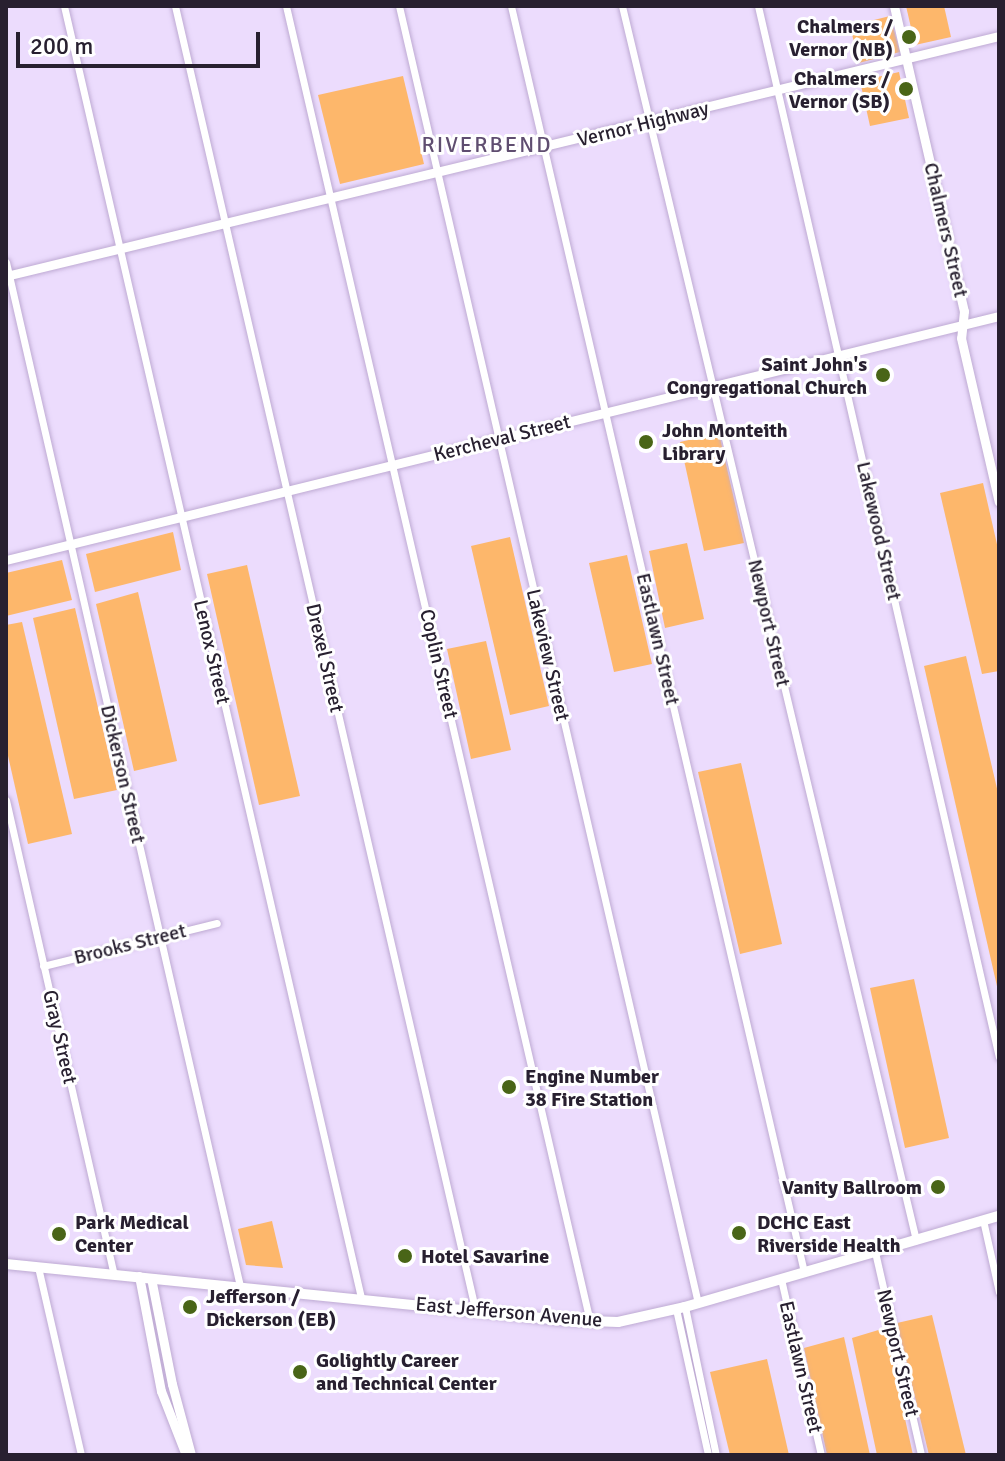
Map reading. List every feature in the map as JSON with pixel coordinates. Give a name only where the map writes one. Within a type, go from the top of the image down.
[{"type":"main road","name":"East Jefferson Avenue","points":[[6,1264],[590,1322],[634,1320],[999,1216]]},
{"type":"street","name":"Lenox Street","points":[[64,6],[361,1298]]},
{"type":"street","name":"Drexel Street","points":[[175,6],[475,1309]]},
{"type":"street","name":"Coplin Street","points":[[286,6],[590,1322]]},
{"type":"street","name":"Lakeview Street","points":[[399,6],[698,1303]]},
{"type":"street","name":"Eastlawn Street","points":[[511,6],[804,1272]]},
{"type":"street","name":"Newport Street","points":[[622,6],[707,376],[713,386],[916,1240]]},
{"type":"street","name":"Lakewood Street","points":[[758,6],[999,1057]]},
{"type":"street","name":"Chalmers Street","points":[[894,6],[964,311],[961,338],[999,502]]},
{"type":"street","name":"Vernor Highway","points":[[8,275],[999,36]]},
{"type":"street","name":"Dickerson Street","points":[[6,262],[240,1286]]},
{"type":"street","name":"Kercheval Street","points":[[6,560],[999,316]]},
{"type":"street","name":"Gray Street","points":[[6,800],[114,1274]]},
{"type":"street","name":"Brooks Street","points":[[43,966],[217,923]]},
{"type":"street","points":[[983,1220],[999,1292]]},
{"type":"street","name":"Newport Street","points":[[875,1252],[921,1455]]},
{"type":"street","points":[[38,1267],[81,1455]]},
{"type":"street","points":[[139,1276],[161,1391],[188,1455]]},
{"type":"street","points":[[151,1278],[188,1455]]},
{"type":"street","name":"Eastlawn Street","points":[[781,1279],[821,1455]]},
{"type":"street","points":[[681,1308],[708,1455]]},
{"type":"street","points":[[681,1308],[716,1455]]},
{"type":"shaded area","points":[[906,6],[944,6],[951,37],[915,45]]},
{"type":"shaded area","points":[[890,16],[900,52],[859,63],[850,26]]},
{"type":"shaded area","points":[[899,72],[909,118],[870,126],[860,81]]},
{"type":"shaded area","points":[[403,76],[424,164],[340,184],[318,95]]},
{"type":"shaded area","points":[[719,433],[744,543],[704,551],[680,442]]},
{"type":"shaded area","points":[[983,483],[999,553],[999,671],[982,674],[940,493]]},
{"type":"shaded area","points":[[173,532],[181,570],[95,592],[86,554]]},
{"type":"shaded area","points":[[510,537],[549,706],[510,715],[471,546]]},
{"type":"shaded area","points":[[687,543],[704,619],[665,628],[649,551]]},
{"type":"shaded area","points":[[627,555],[652,664],[614,672],[589,563]]},
{"type":"shaded area","points":[[62,560],[72,600],[6,616],[6,573]]},
{"type":"shaded area","points":[[247,565],[300,796],[259,805],[207,574]]},
{"type":"shaded area","points":[[138,592],[177,761],[134,771],[96,604]]},
{"type":"shaded area","points":[[75,608],[117,790],[74,799],[33,618]]},
{"type":"shaded area","points":[[22,622],[72,834],[28,844],[6,747],[6,625]]},
{"type":"shaded area","points":[[486,641],[511,750],[471,759],[447,649]]},
{"type":"shaded area","points":[[966,656],[999,797],[999,995],[924,666]]},
{"type":"shaded area","points":[[741,763],[782,944],[740,954],[698,772]]},
{"type":"shaded area","points":[[914,979],[949,1138],[905,1148],[870,988]]},
{"type":"shaded area","points":[[272,1221],[283,1268],[246,1265],[238,1229]]},
{"type":"shaded area","points":[[932,1315],[966,1455],[929,1455],[897,1323]]},
{"type":"shaded area","points":[[885,1328],[913,1455],[877,1455],[852,1338]]},
{"type":"shaded area","points":[[844,1337],[870,1455],[827,1455],[804,1348]]},
{"type":"shaded area","points":[[767,1359],[789,1455],[730,1455],[710,1372]]},
{"type":"place","name":"Chalmers / Vernor (NB)","points":[[909,37]]},
{"type":"place","name":"Chalmers / Vernor (SB)","points":[[906,89]]},
{"type":"place","name":"Saint John's Congregational Church","points":[[883,375]]},
{"type":"place","name":"John Monteith Library","points":[[646,442]]},
{"type":"place","name":"Engine Number 38 Fire Station","points":[[509,1087]]},
{"type":"place","name":"Vanity Ballroom","points":[[938,1187]]},
{"type":"place","name":"DCHC East Riverside Health","points":[[739,1233]]},
{"type":"place","name":"Park Medical Center","points":[[59,1234]]},
{"type":"place","name":"Hotel Savarine","points":[[405,1256]]},
{"type":"place","name":"Jefferson / Dickerson (EB)","points":[[190,1307]]},
{"type":"place","name":"Golightly Career and Technical Center","points":[[300,1372]]},
{"type":"district","name":"RIVERBEND","points":[[487,145]]}]
